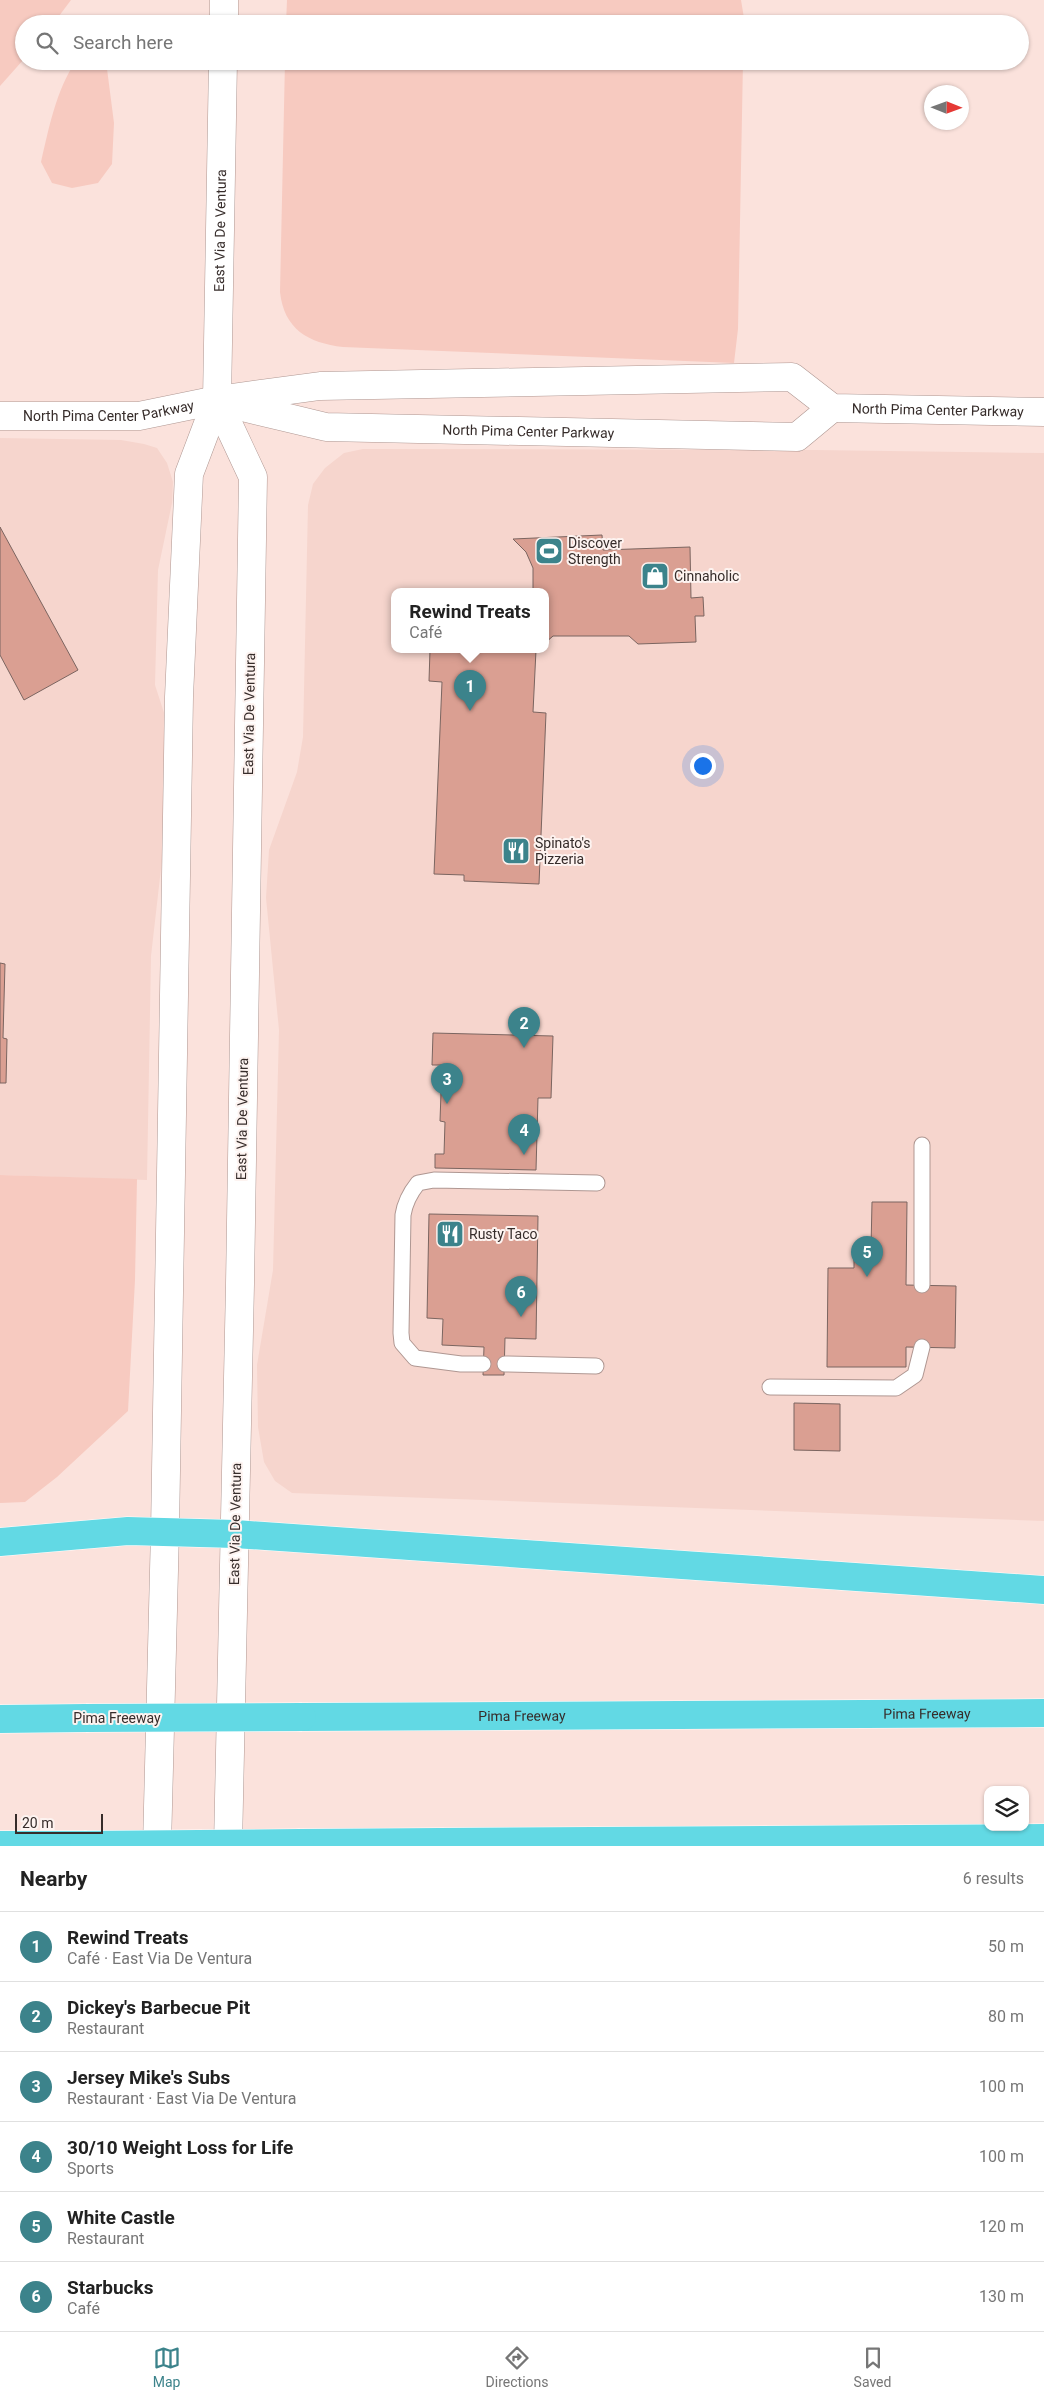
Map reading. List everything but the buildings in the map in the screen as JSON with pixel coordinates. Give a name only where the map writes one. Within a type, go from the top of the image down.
[{"type":"highway","points":[[0,1542],[128,1531],[235,1534],[1044,1590]]},
{"type":"highway","name":"Pima Freeway","points":[[0,1719],[1044,1713]]},
{"type":"highway","points":[[0,1845],[1044,1838]]},
{"type":"main road","points":[[224,0],[224,15]]},
{"type":"main road","name":"East Via De Ventura","points":[[157,1846],[165,1531],[178,717],[183,580],[189,474],[217,400],[223,70]]},
{"type":"main road","name":"North Pima Center Parkway","points":[[0,416],[139,416],[217,400],[320,386],[792,377],[832,408],[1044,412]]},
{"type":"main road","name":"East Via De Ventura","points":[[217,400],[253,477],[228,1846]]},
{"type":"main road","name":"North Pima Center Parkway","points":[[217,400],[326,428],[797,437],[832,408]]},
{"type":"lane","points":[[922,1144],[922,1285]]},
{"type":"lane","points":[[483,1364],[415,1358],[402,1343],[400,1333],[403,1215],[405,1202],[411,1191],[418,1182],[434,1180],[597,1183]]},
{"type":"lane","points":[[770,1388],[896,1388],[916,1375],[922,1347]]},
{"type":"lane","points":[[505,1364],[596,1366]]},
{"type":"shaded area","points":[[0,0],[71,0],[60,15],[15,15],[15,69],[0,86]]},
{"type":"shaded area","points":[[287,0],[741,0],[744,15],[286,15]]},
{"type":"shaded area","points":[[70,70],[107,70],[114,123],[112,164],[98,183],[72,188],[52,183],[41,162],[58,97]]},
{"type":"shaded area","points":[[285,70],[743,70],[738,329],[734,363],[330,345],[309,338],[292,325],[282,305],[280,292]]},
{"type":"shaded area","points":[[0,438],[121,440],[144,444],[157,448],[167,463],[173,482],[172,503],[158,570],[155,685],[167,722],[166,825],[151,956],[147,1180],[0,1175]]},
{"type":"shaded area","points":[[363,449],[815,450],[1044,453],[1044,1521],[292,1493],[275,1481],[264,1462],[258,1427],[257,1365],[273,1270],[279,1030],[266,898],[269,850],[297,772],[303,737],[308,505],[313,484],[325,468],[344,453]]},
{"type":"shaded area","points":[[0,1175],[137,1179],[135,1280],[128,1411],[57,1477],[25,1502],[0,1503]]},
{"type":"place","name":"Discover Strength","points":[[549,551]]},
{"type":"place","name":"Cinnaholic","points":[[655,576]]},
{"type":"place","name":"Rewind Treats","points":[[470,711]]},
{"type":"place","name":"Spinato's Pizzeria","points":[[516,851]]},
{"type":"place","name":"Dickey's Barbecue Pit","points":[[524,1048]]},
{"type":"place","name":"Jersey Mike's Subs","points":[[447,1104]]},
{"type":"place","name":"30/10 Weight Loss for Life","points":[[524,1155]]},
{"type":"place","name":"Rusty Taco","points":[[450,1234]]},
{"type":"place","name":"White Castle","points":[[867,1277]]},
{"type":"place","name":"Starbucks","points":[[521,1317]]}]
